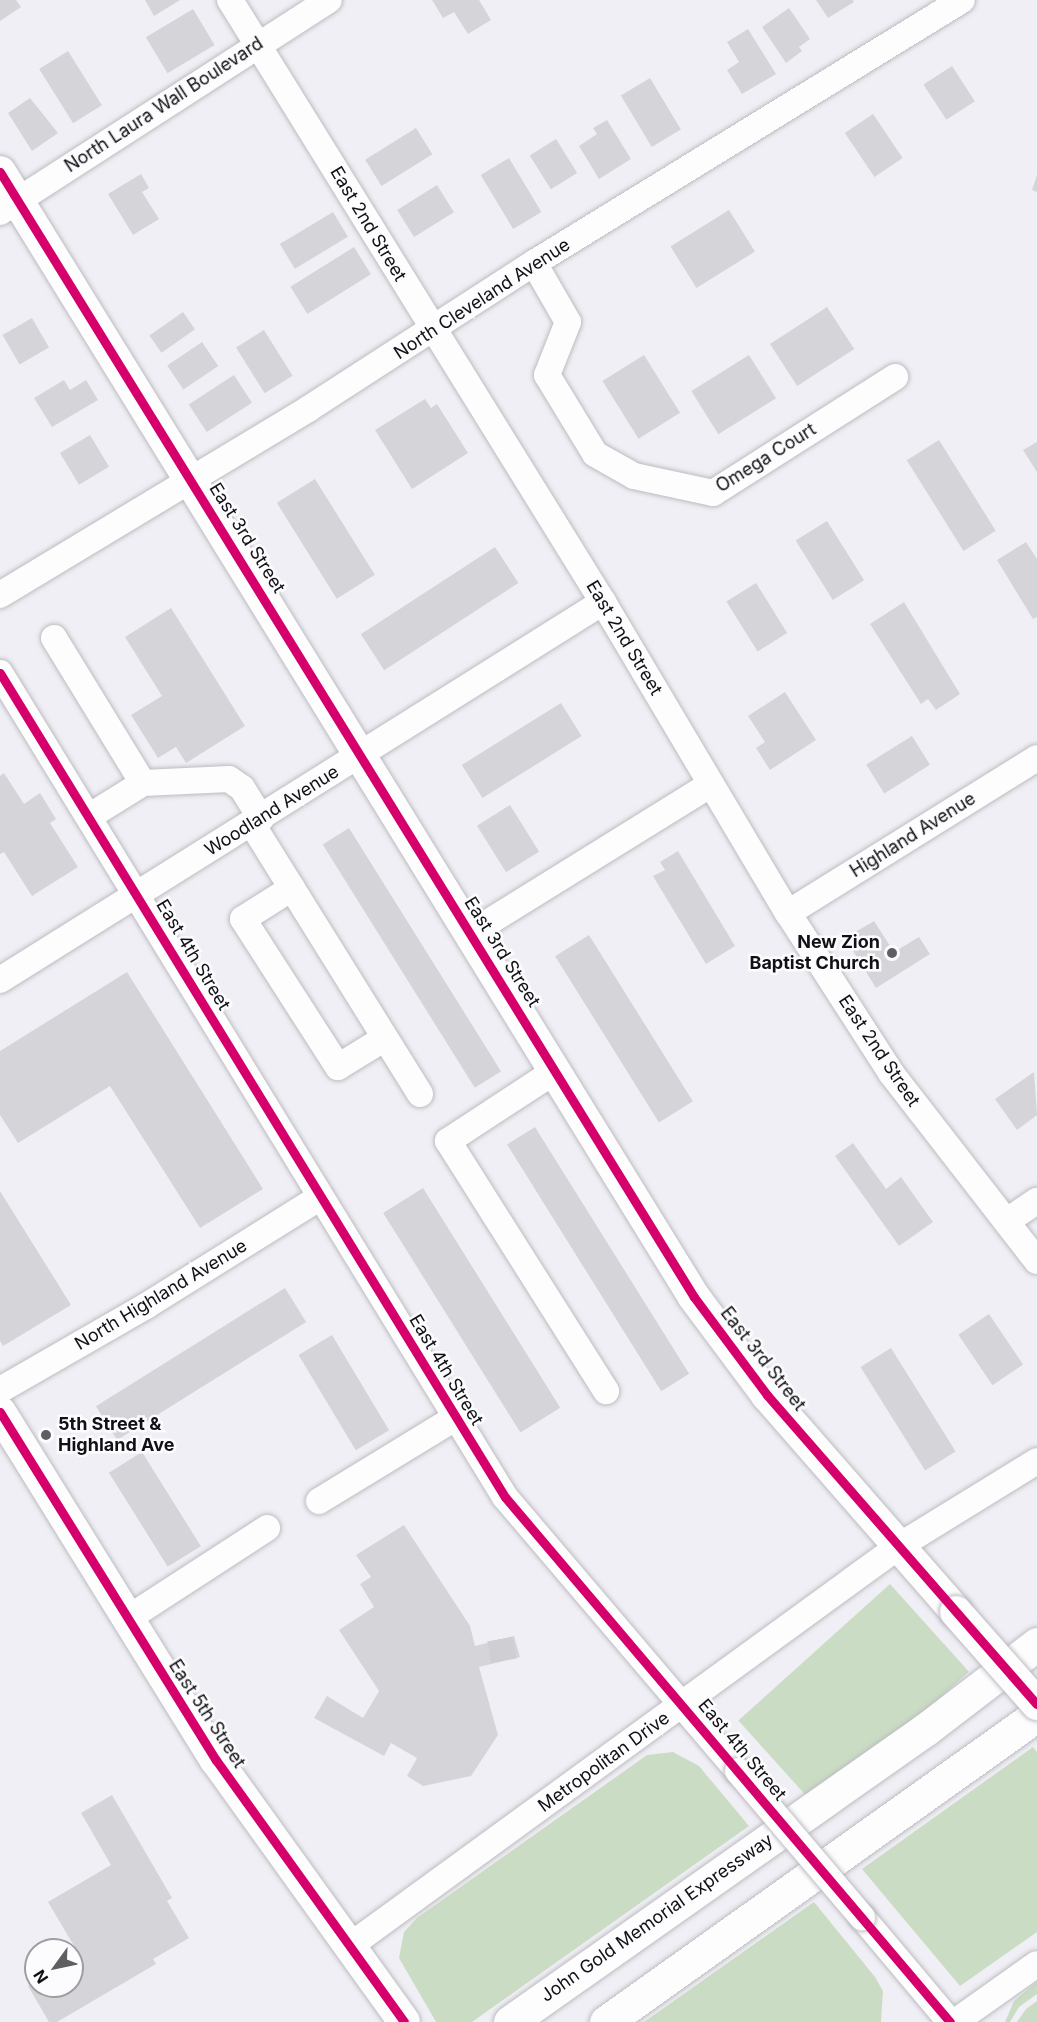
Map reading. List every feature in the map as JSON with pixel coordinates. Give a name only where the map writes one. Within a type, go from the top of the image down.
[{"type":"highway","name":"John Gold Memorial Expressway","points":[[510,2022],[926,1729],[1037,1644]]},
{"type":"highway","points":[[606,2022],[1037,1715]]},
{"type":"main road","name":"East 3rd Street","points":[[0,172],[9,206],[191,479],[555,1071],[729,1347],[1037,1704]]},
{"type":"main road","name":"East 5th Street","points":[[0,1412],[216,1760],[351,1945],[400,2017]]},
{"type":"street","name":"East 2nd Street","points":[[230,0],[603,602],[788,913],[891,1073],[1037,1261]]},
{"type":"street","name":"North Laura Wall Boulevard","points":[[9,206],[257,43],[329,0]]},
{"type":"street","name":"North Cleveland Avenue","points":[[0,595],[433,331],[534,263],[963,0]]},
{"type":"street","name":"Omega Court","points":[[534,263],[568,322],[547,375],[595,454],[634,476],[713,493],[895,377]]},
{"type":"street","name":"Woodland Avenue","points":[[0,980],[603,602]]},
{"type":"street","points":[[54,638],[143,783]]},
{"type":"street","name":"East 4th Street","points":[[0,673],[90,816],[320,1198],[505,1497],[537,1538],[952,2022]]},
{"type":"street","name":"Highland Avenue","points":[[788,913],[1037,758]]},
{"type":"street","points":[[90,816],[143,783],[229,779],[242,789],[292,888],[420,1094]]},
{"type":"street","points":[[471,933],[711,784]]},
{"type":"street","points":[[292,888],[243,919],[338,1067],[385,1038]]},
{"type":"street","points":[[555,1071],[448,1141],[606,1391]]},
{"type":"street","name":"North Highland Avenue","points":[[0,1390],[146,1306],[320,1198]]},
{"type":"street","points":[[1007,1221],[1037,1201]]},
{"type":"street","points":[[319,1501],[455,1418]]},
{"type":"street","name":"Metropolitan Drive","points":[[351,1945],[899,1546],[1037,1461]]},
{"type":"street","points":[[127,1619],[267,1528]]},
{"type":"street","points":[[952,2022],[1037,1964]]},
{"type":"green space","points":[[890,1584],[969,1672],[817,1808],[738,1721]]},
{"type":"green space","points":[[1033,1747],[1037,1752],[1037,1932],[960,1986],[862,1869]]},
{"type":"green space","points":[[673,1752],[699,1766],[749,1826],[472,2022],[436,2022],[399,1958],[404,1932],[417,1918],[647,1755]]},
{"type":"green space","points":[[814,1902],[875,1977],[883,1991],[881,2022],[644,2022]]},
{"type":"green space","points":[[1037,1982],[1037,1994],[1019,2007],[1010,2022],[1005,2022],[1014,2001]]},
{"type":"green space","points":[[1037,2001],[1037,2022],[1017,2022],[1026,2009]]},
{"type":"building","points":[[0,0],[16,0],[21,7],[0,21]]},
{"type":"building","points":[[145,0],[180,0],[154,16]]},
{"type":"building","points":[[432,0],[479,0],[491,20],[468,34],[454,12],[443,18]]},
{"type":"building","points":[[816,0],[853,0],[854,2],[828,18]]},
{"type":"building","points":[[789,8],[810,39],[799,47],[802,51],[786,63],[762,27]]},
{"type":"building","points":[[193,9],[215,45],[167,73],[146,37]]},
{"type":"building","points":[[748,29],[776,74],[742,94],[727,70],[739,62],[727,42]]},
{"type":"building","points":[[68,51],[102,105],[73,123],[39,69]]},
{"type":"building","points":[[952,66],[975,101],[946,120],[923,85]]},
{"type":"building","points":[[650,78],[681,129],[652,147],[621,96]]},
{"type":"building","points":[[30,98],[58,133],[32,151],[8,113]]},
{"type":"building","points":[[873,114],[903,158],[874,177],[845,133]]},
{"type":"building","points":[[607,120],[631,159],[599,179],[579,146],[597,134],[593,128]]},
{"type":"building","points":[[416,128],[432,154],[382,186],[365,160]]},
{"type":"building","points":[[556,139],[577,173],[551,189],[530,155]]},
{"type":"building","points":[[509,158],[541,212],[513,229],[481,175]]},
{"type":"building","points":[[141,174],[149,188],[142,192],[159,219],[133,235],[108,194]]},
{"type":"building","points":[[1037,175],[1037,192],[1032,190]]},
{"type":"building","points":[[437,185],[454,212],[414,237],[397,210]]},
{"type":"building","points":[[729,210],[755,252],[696,288],[670,247]]},
{"type":"building","points":[[333,212],[348,237],[295,269],[280,244]]},
{"type":"building","points":[[354,247],[371,274],[307,314],[290,287]]},
{"type":"building","points":[[827,307],[854,349],[797,386],[770,344]]},
{"type":"building","points":[[183,312],[195,329],[161,353],[149,336]]},
{"type":"building","points":[[32,318],[49,347],[20,364],[3,335]]},
{"type":"building","points":[[264,330],[293,376],[265,393],[236,347]]},
{"type":"building","points":[[202,342],[218,366],[183,390],[167,365]]},
{"type":"building","points":[[644,355],[680,413],[638,439],[602,381]]},
{"type":"building","points":[[749,355],[776,398],[718,434],[691,391]]},
{"type":"building","points":[[234,375],[252,403],[207,432],[189,404]]},
{"type":"building","points":[[64,380],[70,390],[86,380],[98,400],[52,427],[34,398]]},
{"type":"building","points":[[425,399],[431,408],[437,404],[468,453],[412,489],[375,430]]},
{"type":"building","points":[[90,435],[109,467],[79,485],[60,453]]},
{"type":"building","points":[[939,440],[996,531],[963,551],[907,460]]},
{"type":"building","points":[[1037,442],[1037,472],[1023,450]]},
{"type":"building","points":[[315,479],[375,575],[337,599],[277,503]]},
{"type":"building","points":[[827,521],[864,580],[833,600],[796,541]]},
{"type":"building","points":[[1026,542],[1037,559],[1037,617],[1033,619],[997,560]]},
{"type":"building","points":[[495,547],[518,583],[384,670],[361,634]]},
{"type":"building","points":[[756,583],[787,633],[758,652],[726,602]]},
{"type":"building","points":[[904,602],[960,694],[936,710],[928,699],[921,704],[870,624]]},
{"type":"building","points":[[171,608],[245,726],[186,763],[176,747],[158,758],[131,715],[162,696],[125,637]]},
{"type":"building","points":[[785,692],[816,740],[770,770],[756,748],[765,742],[748,716]]},
{"type":"building","points":[[561,703],[582,736],[482,798],[462,765]]},
{"type":"building","points":[[912,736],[930,765],[884,793],[866,765]]},
{"type":"building","points":[[4,773],[24,804],[40,793],[56,819],[50,823],[78,867],[32,896],[4,852],[0,854],[0,776]]},
{"type":"building","points":[[510,805],[539,852],[506,872],[477,826]]},
{"type":"building","points":[[349,828],[501,1071],[475,1088],[323,844]]},
{"type":"building","points":[[678,851],[735,946],[706,964],[653,876],[665,870],[660,862]]},
{"type":"building","name":"New Zion Baptist Church","points":[[874,921],[894,952],[919,937],[930,954],[876,988],[845,938]]},
{"type":"building","points":[[589,935],[693,1101],[659,1122],[555,956]]},
{"type":"building","points":[[127,972],[263,1189],[200,1228],[110,1086],[18,1143],[0,1115],[0,1051]]},
{"type":"building","points":[[1034,1072],[1037,1115],[1017,1130],[995,1099]]},
{"type":"building","points":[[535,1127],[689,1374],[661,1391],[507,1144]]},
{"type":"building","points":[[853,1143],[886,1189],[901,1177],[933,1222],[899,1246],[835,1156]]},
{"type":"building","points":[[423,1188],[560,1408],[520,1433],[383,1213]]},
{"type":"building","points":[[0,1191],[71,1305],[3,1346],[0,1341]]},
{"type":"building","points":[[285,1288],[306,1322],[117,1440],[96,1406]]},
{"type":"building","points":[[989,1314],[1023,1365],[992,1385],[958,1335]]},
{"type":"building","points":[[332,1335],[389,1430],[356,1450],[299,1355]]},
{"type":"building","points":[[891,1348],[956,1451],[925,1471],[860,1367]]},
{"type":"building","points":[[142,1452],[201,1546],[168,1567],[109,1473]]},
{"type":"building","points":[[404,1525],[470,1626],[475,1646],[514,1636],[520,1657],[479,1667],[498,1735],[471,1776],[423,1786],[407,1776],[417,1758],[391,1743],[384,1756],[314,1718],[327,1696],[363,1718],[379,1691],[339,1630],[374,1607],[360,1584],[371,1577],[356,1555]]},
{"type":"building","points":[[112,1795],[172,1898],[167,1901],[189,1938],[153,1959],[156,1964],[57,2022],[49,2022],[35,1998],[84,1998],[84,1938],[69,1938],[48,1902],[111,1865],[81,1813]]},
{"type":"tunnel","points":[[500,1639],[504,1661]]},
{"type":"cycle path","points":[[0,172],[694,1297],[767,1395],[1037,1704]]},
{"type":"cycle path","points":[[0,673],[505,1497],[950,2022]]},
{"type":"cycle path","points":[[0,1412],[216,1760],[404,2022]]},
{"type":"place","name":"New Zion Baptist Church","points":[[892,953]]},
{"type":"place","name":"5th Street & Highland Ave","points":[[46,1435]]}]
